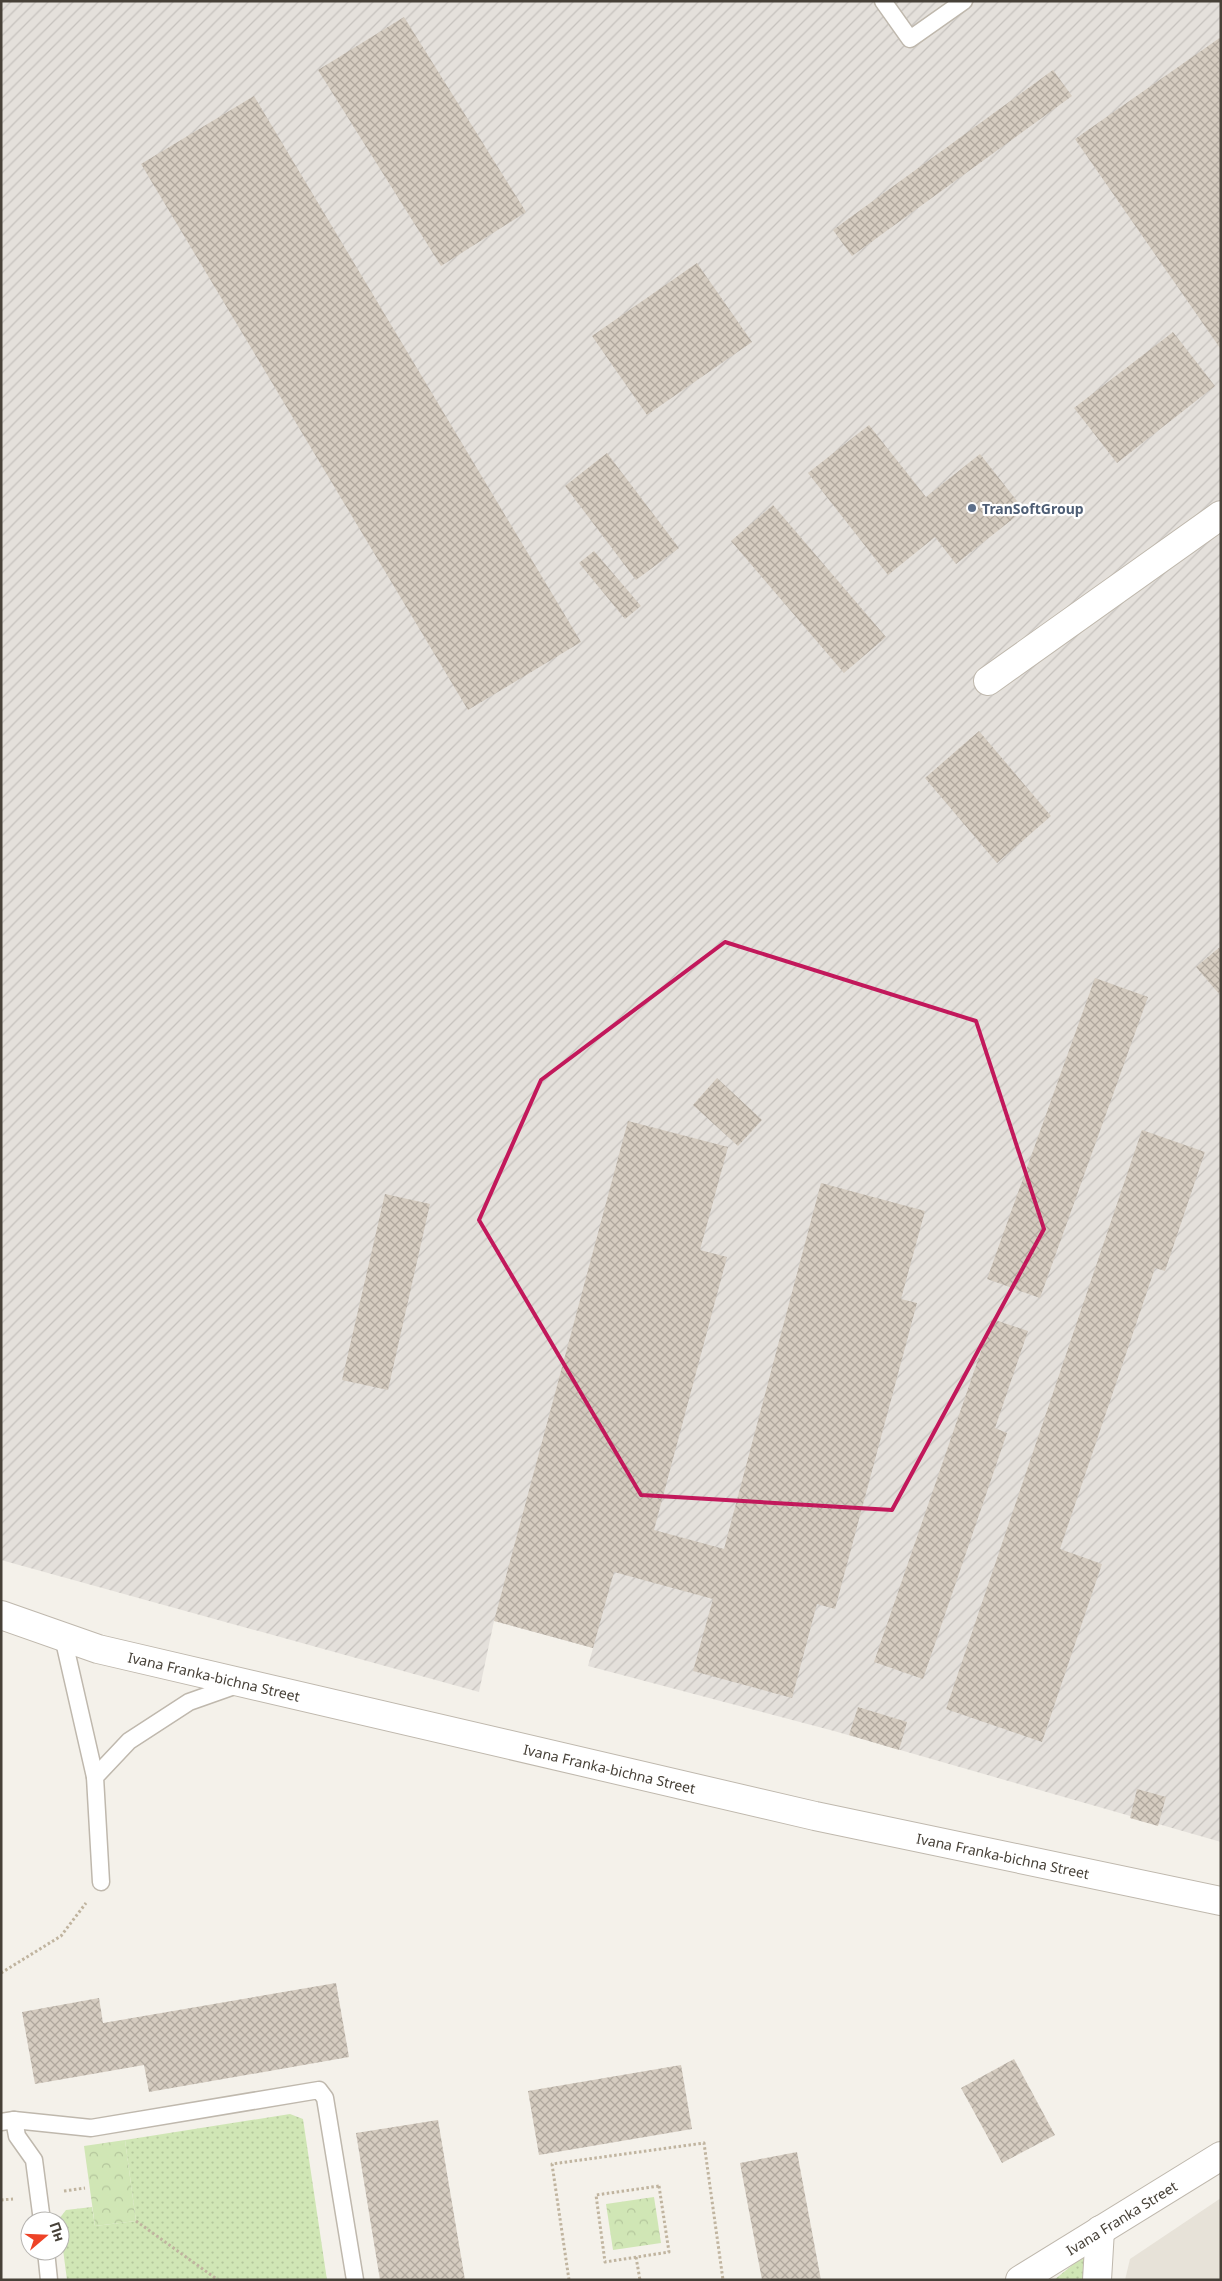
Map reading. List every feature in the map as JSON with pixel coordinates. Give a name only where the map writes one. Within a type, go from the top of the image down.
[{"type":"street","points":[[988,681],[1221,515]]},
{"type":"street","name":"Ivana Franka-bichna Street","points":[[1,1615],[98,1649],[815,1816],[1221,1901]]},
{"type":"street","name":"Ivana Franka Street","points":[[1020,2280],[1221,2156]]},
{"type":"street","points":[[1097,2280],[1100,2230]]},
{"type":"lane","points":[[883,1],[910,39],[964,1]]},
{"type":"lane","points":[[63,1637],[95,1777],[101,1882]]},
{"type":"lane","points":[[95,1777],[129,1740],[189,1702],[245,1683]]},
{"type":"lane","points":[[8,2121],[92,2128],[319,2090],[325,2098],[355,2280]]},
{"type":"lane","points":[[8,2121],[34,2160],[41,2211]]},
{"type":"lane","points":[[47,2261],[49,2280]]},
{"type":"path","points":[[1,1973],[61,1936],[101,1882]]},
{"type":"path","points":[[569,2280],[552,2164],[704,2143],[723,2280]]},
{"type":"path","points":[[659,2186],[669,2252],[636,2257],[605,2262],[596,2195],[659,2186]]},
{"type":"path","points":[[136,2221],[218,2280]]},
{"type":"path","points":[[636,2257],[640,2280]]},
{"type":"highlighted area","points":[[725,942],[976,1021],[1044,1229],[892,1510],[641,1495],[479,1220],[541,1080]]},
{"type":"shaded area","points":[[1,1],[1221,1],[1221,1842],[834,1731],[588,1666],[593,1648],[494,1621],[479,1692],[1,1560]]},
{"type":"shaded area","points":[[1221,2198],[1221,2280],[1125,2280],[1130,2259]]},
{"type":"green space","points":[[290,2114],[303,2119],[327,2280],[67,2280],[65,2261],[70,2261],[70,2211],[66,2210],[92,2207],[95,2226],[136,2221],[125,2140]]},
{"type":"green space","points":[[125,2140],[136,2221],[95,2226],[84,2146]]},
{"type":"green space","points":[[654,2197],[661,2243],[613,2250],[606,2204]]},
{"type":"green space","points":[[1092,2249],[1088,2280],[1054,2280]]},
{"type":"building","points":[[404,17],[526,212],[441,266],[318,70]]},
{"type":"building","points":[[1221,37],[1221,348],[1220,348],[1075,139]]},
{"type":"building","points":[[1053,70],[1072,96],[852,256],[833,230]]},
{"type":"building","points":[[254,96],[581,642],[468,710],[141,164]]},
{"type":"building","points":[[697,263],[752,342],[647,415],[592,336]]},
{"type":"building","points":[[1173,332],[1215,386],[1117,463],[1074,408]]},
{"type":"building","points":[[869,425],[926,497],[980,454],[1024,510],[956,564],[935,537],[888,575],[808,473]]},
{"type":"building","points":[[607,453],[679,548],[636,580],[565,486]]},
{"type":"building","points":[[773,505],[886,637],[844,673],[731,541]]},
{"type":"building","points":[[594,551],[641,606],[625,619],[579,563]]},
{"type":"building","points":[[979,731],[1051,816],[997,863],[925,778]]},
{"type":"building","points":[[1221,946],[1221,996],[1196,967]]},
{"type":"building","points":[[1095,978],[1148,997],[1040,1298],[987,1279]]},
{"type":"building","points":[[717,1078],[762,1120],[738,1146],[693,1105]]},
{"type":"building","points":[[628,1121],[728,1147],[700,1250],[727,1257],[654,1530],[724,1549],[821,1183],[925,1211],[901,1299],[917,1303],[835,1609],[817,1604],[792,1698],[693,1671],[713,1599],[614,1572],[593,1648],[494,1621]]},
{"type":"building","points":[[1142,1130],[1205,1152],[1165,1271],[1155,1268],[1060,1549],[1102,1564],[1042,1742],[946,1709]]},
{"type":"building","points":[[385,1194],[430,1204],[388,1390],[342,1380]]},
{"type":"building","points":[[992,1319],[1028,1331],[995,1428],[1007,1433],[923,1679],[874,1662]]},
{"type":"building","points":[[858,1707],[907,1722],[899,1750],[849,1735]]},
{"type":"building","points":[[1137,1789],[1166,1797],[1158,1826],[1130,1818]]},
{"type":"building","points":[[336,1983],[349,2057],[149,2092],[144,2065],[35,2084],[22,2012],[99,1998],[103,2023]]},
{"type":"building","points":[[1014,2059],[1055,2135],[1002,2163],[961,2088]]},
{"type":"building","points":[[681,2065],[692,2129],[539,2155],[528,2091]]},
{"type":"building","points":[[438,2120],[465,2280],[380,2280],[356,2133]]},
{"type":"building","points":[[797,2152],[821,2280],[762,2280],[740,2163]]},
{"type":"place","name":"TranSoftGroup","points":[[972,508]]}]
